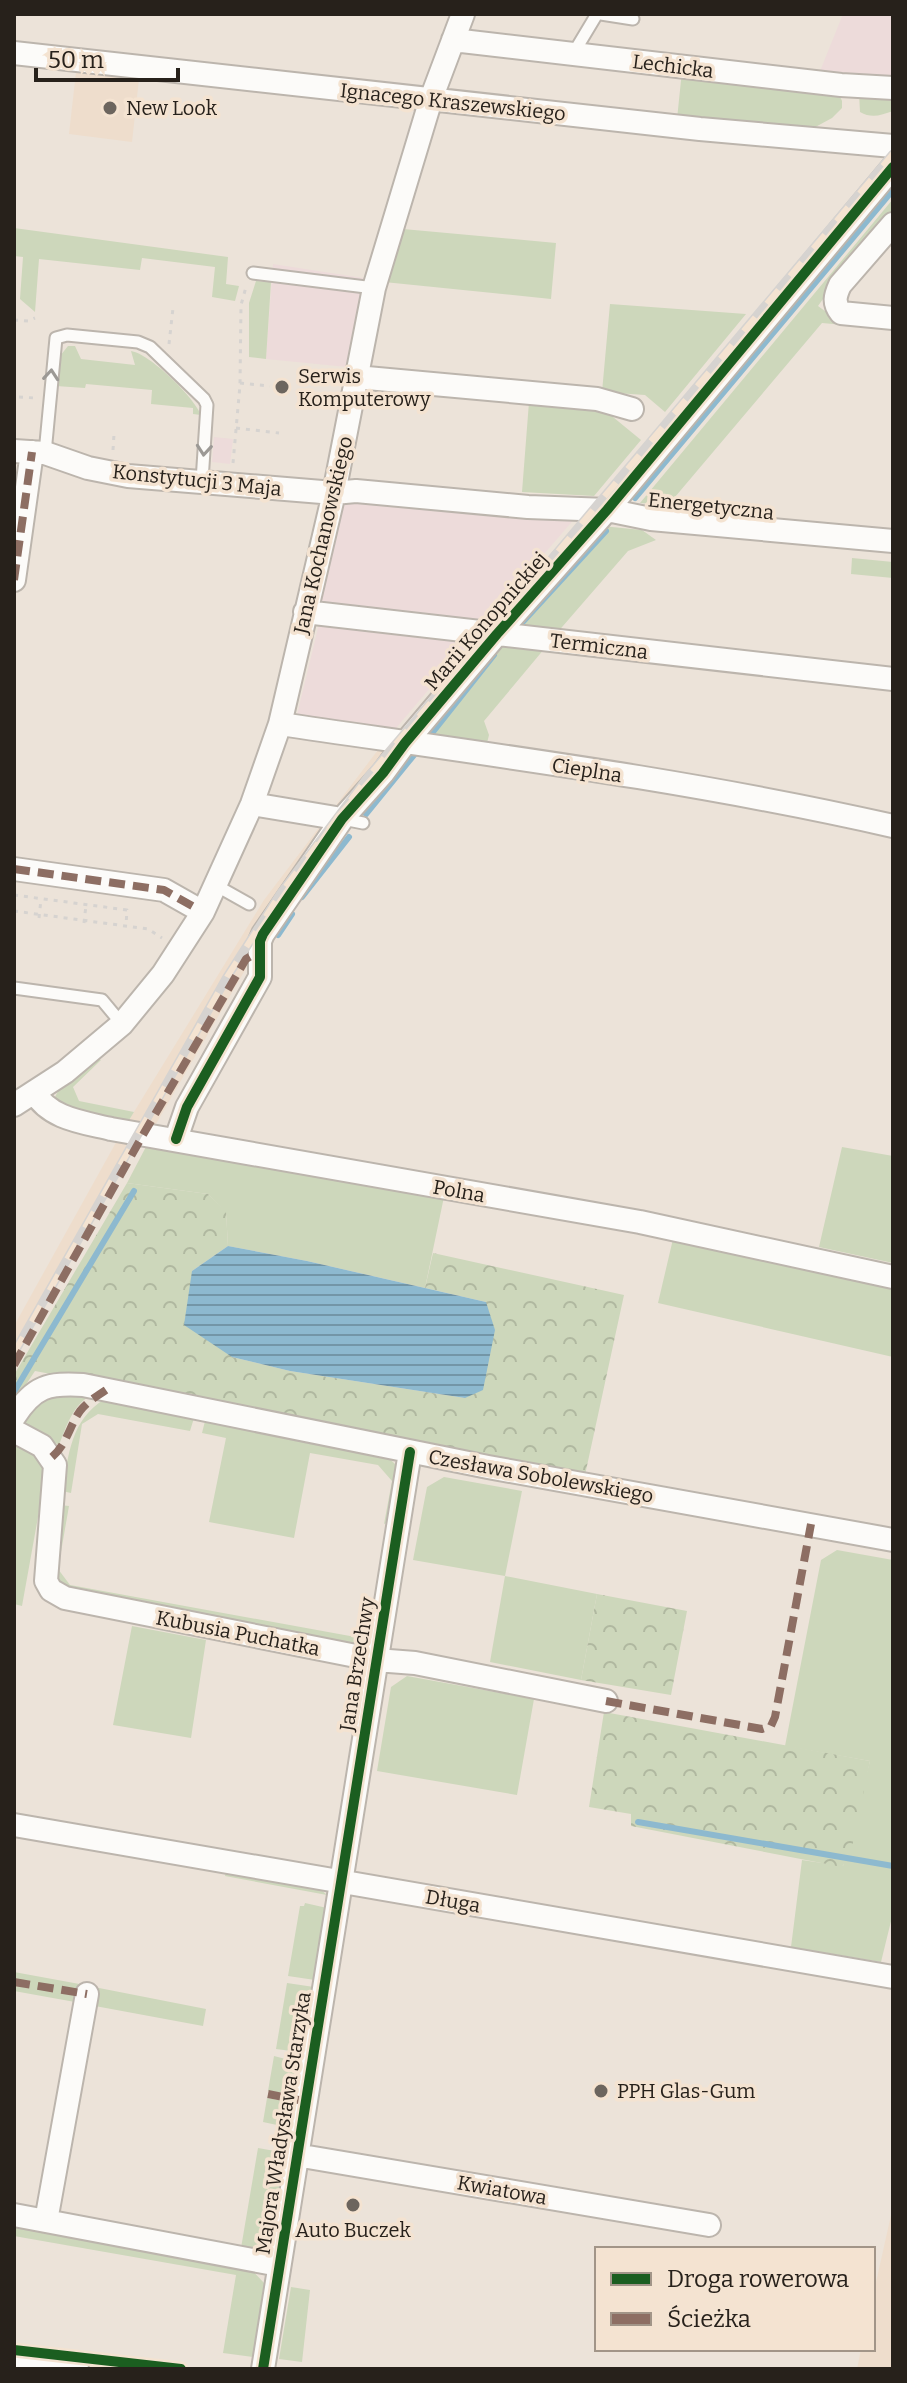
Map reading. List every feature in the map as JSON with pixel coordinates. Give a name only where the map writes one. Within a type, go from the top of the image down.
[{"type":"street","name":"Jana Kochanowskiego","points":[[199,909],[217,886],[252,804],[280,724],[334,493],[374,288],[431,99],[463,14]]},
{"type":"street","name":"Lechicka","points":[[453,40],[841,85],[893,88]]},
{"type":"street","name":"Ignacego Kraszewskiego","points":[[14,53],[700,129],[886,145]]},
{"type":"street","points":[[886,145],[893,124]]},
{"type":"street","name":"Marii Konopnickiej","points":[[176,1139],[187,1107],[260,977],[260,941],[263,934],[353,821],[405,743],[607,510],[893,167]]},
{"type":"street","points":[[893,224],[840,285],[835,295],[835,306],[841,313],[893,318]]},
{"type":"street","points":[[356,377],[597,399],[632,409]]},
{"type":"street","points":[[14,580],[17,527],[30,452]]},
{"type":"street","name":"Konstytucji 3 Maja","points":[[30,452],[128,476],[334,493]]},
{"type":"street","name":"Energetyczna","points":[[334,493],[356,491],[528,507],[607,510],[651,519],[893,541]]},
{"type":"street","name":"Termiczna","points":[[305,612],[893,679]]},
{"type":"street","name":"Cieplna","points":[[280,724],[704,789],[893,826]]},
{"type":"street","points":[[252,804],[353,821]]},
{"type":"street","points":[[14,869],[164,890],[199,909],[163,974],[122,1024],[65,1072],[14,1105]]},
{"type":"street","name":"Polna","points":[[34,1092],[40,1102],[67,1119],[111,1129],[640,1222],[893,1277]]},
{"type":"street","name":"Czesława Sobolewskiego","points":[[14,1417],[31,1395],[47,1386],[83,1385],[410,1452],[893,1540]]},
{"type":"street","name":"Kubusia Puchatka","points":[[14,1431],[42,1446],[55,1465],[46,1581],[51,1590],[65,1598],[376,1660],[415,1663],[606,1701]]},
{"type":"street","name":"Jana Brzechwy","points":[[339,1882],[410,1452]]},
{"type":"street","name":"Długa","points":[[14,1825],[893,1977]]},
{"type":"street","name":"Majora Władysława Starzyka","points":[[263,2369],[339,1882]]},
{"type":"street","points":[[46,2221],[87,1994]]},
{"type":"street","name":"Kwiatowa","points":[[296,2155],[709,2225]]},
{"type":"street","points":[[14,2215],[279,2265]]},
{"type":"street","points":[[14,2363],[72,2369]]},
{"type":"lane","points":[[573,54],[599,14],[633,19]]},
{"type":"lane","points":[[253,273],[374,288]]},
{"type":"lane","points":[[30,452],[56,338],[67,335],[138,342],[150,347],[207,405],[202,481]]},
{"type":"lane","points":[[217,886],[249,904]]},
{"type":"lane","points":[[14,988],[102,1000],[122,1024]]},
{"type":"path","points":[[233,467],[240,383],[241,305],[253,273]]},
{"type":"path","points":[[163,360],[168,353],[173,308]]},
{"type":"path","points":[[14,320],[33,321],[35,318]]},
{"type":"path","points":[[240,383],[270,386]]},
{"type":"path","points":[[19,397],[37,398]]},
{"type":"path","points":[[236,428],[279,433]]},
{"type":"path","points":[[112,456],[114,434]]},
{"type":"path","points":[[14,895],[127,910],[125,926]]},
{"type":"path","points":[[39,916],[41,899]]},
{"type":"path","points":[[84,922],[86,905]]},
{"type":"path","points":[[14,911],[148,929],[171,943]]},
{"type":"shaded area","points":[[843,14],[893,14],[893,80],[818,76]]},
{"type":"shaded area","points":[[76,72],[139,79],[132,142],[69,134]]},
{"type":"shaded area","points":[[273,264],[363,278],[347,367],[266,359]]},
{"type":"shaded area","points":[[214,437],[233,439],[230,464],[212,462]]},
{"type":"shaded area","points":[[340,501],[543,519],[576,517],[482,626],[319,605]]},
{"type":"shaded area","points":[[320,620],[475,635],[391,734],[296,719]]},
{"type":"shaded area","points":[[381,746],[405,751],[252,958],[153,1129],[126,1125],[264,900]]},
{"type":"shaded area","points":[[119,1137],[138,1140],[14,1358],[14,1326]]},
{"type":"shaded area","points":[[893,2206],[893,2369],[857,2369],[861,2351],[875,2351],[875,2287]]},
{"type":"green space","points":[[682,71],[839,94],[842,108],[832,118],[808,131],[677,119]]},
{"type":"green space","points":[[893,92],[893,111],[873,116],[860,112],[859,93]]},
{"type":"green space","points":[[893,199],[893,215],[818,306],[844,325],[822,323],[675,497],[678,506],[640,503]]},
{"type":"green space","points":[[14,228],[228,257],[226,284],[239,286],[235,301],[212,297],[215,267],[142,258],[140,270],[39,259],[35,312],[20,299],[23,257],[14,256]]},
{"type":"green space","points":[[403,229],[556,243],[551,299],[384,282]]},
{"type":"green space","points":[[256,281],[271,282],[266,359],[249,357],[249,303]]},
{"type":"green space","points":[[610,304],[746,314],[665,412],[645,395],[602,392]]},
{"type":"green space","points":[[68,346],[75,346],[81,359],[135,365],[131,351],[139,354],[170,377],[201,415],[193,414],[193,408],[151,404],[152,390],[86,384],[85,388],[56,386],[60,356]]},
{"type":"green space","points":[[529,402],[602,408],[641,440],[594,496],[522,492]]},
{"type":"green space","points":[[602,526],[642,530],[656,540],[628,551],[556,634],[507,628]]},
{"type":"green space","points":[[852,558],[893,562],[893,578],[851,574]]},
{"type":"green space","points":[[498,638],[550,642],[484,721],[489,735],[486,747],[421,738]]},
{"type":"green space","points":[[98,1059],[101,1060],[73,1087],[79,1101],[134,1112],[126,1125],[66,1109],[54,1099],[58,1091]]},
{"type":"green space","points":[[149,1141],[445,1192],[425,1288],[228,1246],[226,1212],[208,1194],[127,1183]]},
{"type":"green space","points":[[842,1147],[893,1156],[893,1263],[819,1247]]},
{"type":"green space","points":[[127,1183],[208,1194],[226,1211],[228,1246],[192,1271],[232,1357],[290,1371],[465,1398],[486,1302],[425,1288],[433,1253],[624,1295],[585,1475],[35,1371],[17,1398],[14,1397],[14,1375]]},
{"type":"green space","points":[[673,1239],[893,1287],[893,1357],[658,1303]]},
{"type":"green space","points":[[93,1394],[76,1409],[59,1445],[25,1426],[23,1417],[40,1396]]},
{"type":"green space","points":[[105,1399],[194,1418],[190,1431],[98,1414],[82,1424],[71,1493],[62,1491],[69,1452],[78,1428],[84,1417]]},
{"type":"green space","points":[[213,1417],[385,1454],[396,1465],[393,1520],[384,1524],[392,1481],[378,1465],[310,1453],[294,1538],[209,1522],[226,1438],[202,1433],[205,1421]]},
{"type":"green space","points":[[14,1445],[38,1449],[47,1467],[22,1606],[14,1604]]},
{"type":"green space","points":[[444,1477],[522,1491],[505,1576],[413,1560],[427,1487]]},
{"type":"green space","points":[[60,1505],[69,1506],[58,1569],[70,1585],[350,1636],[367,1626],[371,1599],[374,1600],[368,1638],[360,1648],[66,1591],[56,1579]]},
{"type":"green space","points":[[837,1550],[893,1560],[893,1913],[881,1962],[791,1947],[802,1860],[843,1866],[870,1761],[785,1746],[821,1560]]},
{"type":"green space","points":[[505,1576],[597,1594],[581,1680],[490,1662]]},
{"type":"green space","points":[[597,1594],[687,1611],[671,1695],[581,1680]]},
{"type":"green space","points":[[132,1626],[206,1640],[191,1738],[113,1725]]},
{"type":"green space","points":[[407,1676],[534,1699],[517,1795],[377,1771],[391,1687]]},
{"type":"green space","points":[[604,1712],[870,1761],[851,1852],[842,1867],[631,1826],[631,1814],[589,1807]]},
{"type":"green space","points":[[226,1872],[318,1887],[327,1895],[225,1876]]},
{"type":"green space","points":[[305,1903],[327,1908],[315,1980],[288,1976],[300,1906]]},
{"type":"green space","points":[[14,1972],[85,1985],[75,2002],[14,1991]]},
{"type":"green space","points":[[287,1983],[314,1987],[304,2051],[276,2049]]},
{"type":"green space","points":[[94,1987],[206,2009],[203,2026],[95,2006]]},
{"type":"green space","points":[[274,2056],[301,2063],[295,2097],[268,2091]]},
{"type":"green space","points":[[267,2098],[295,2103],[291,2128],[263,2122]]},
{"type":"green space","points":[[258,2148],[286,2153],[271,2246],[252,2250],[241,2248]]},
{"type":"green space","points":[[14,2226],[251,2269],[264,2283],[253,2357],[223,2353],[236,2275],[14,2236]]},
{"type":"green space","points":[[291,2287],[310,2290],[302,2362],[279,2359]]},
{"type":"water","points":[[228,1246],[486,1302],[495,1330],[483,1390],[465,1398],[290,1371],[232,1357],[184,1325],[192,1271]]},
{"type":"waterway","points":[[635,498],[893,190]]},
{"type":"waterway","points":[[520,625],[606,531]]},
{"type":"waterway","points":[[429,737],[494,655]]},
{"type":"waterway","points":[[366,814],[414,755]]},
{"type":"waterway","points":[[302,897],[349,837]]},
{"type":"waterway","points":[[278,935],[292,914]]},
{"type":"waterway","points":[[14,1392],[134,1191]]},
{"type":"waterway","points":[[638,1822],[893,1866]]},
{"type":"railway","points":[[14,1353],[227,977],[281,893],[368,777],[893,154]]},
{"type":"marked path","points":[[14,580],[32,452]]},
{"type":"marked path","points":[[14,869],[164,890],[194,907]]},
{"type":"marked path","points":[[14,1365],[246,959],[260,951]]},
{"type":"marked path","points":[[52,1457],[61,1447],[80,1411],[106,1390]]},
{"type":"marked path","points":[[606,1701],[762,1729],[771,1726],[811,1524]]},
{"type":"marked path","points":[[14,1982],[87,1994]]},
{"type":"marked path","points":[[268,2094],[304,2101]]},
{"type":"cycle path","points":[[176,1139],[187,1107],[260,977],[260,941],[263,934],[342,819],[497,634],[607,510],[893,167]]},
{"type":"cycle path","points":[[263,2369],[410,1452]]},
{"type":"cycle path","points":[[14,2350],[181,2369]]},
{"type":"place","name":"New Look","points":[[110,108]]},
{"type":"place","name":"Serwis Komputerowy","points":[[282,387]]},
{"type":"place","name":"PPH Glas-Gum","points":[[601,2091]]},
{"type":"place","name":"Auto Buczek","points":[[353,2205]]}]
